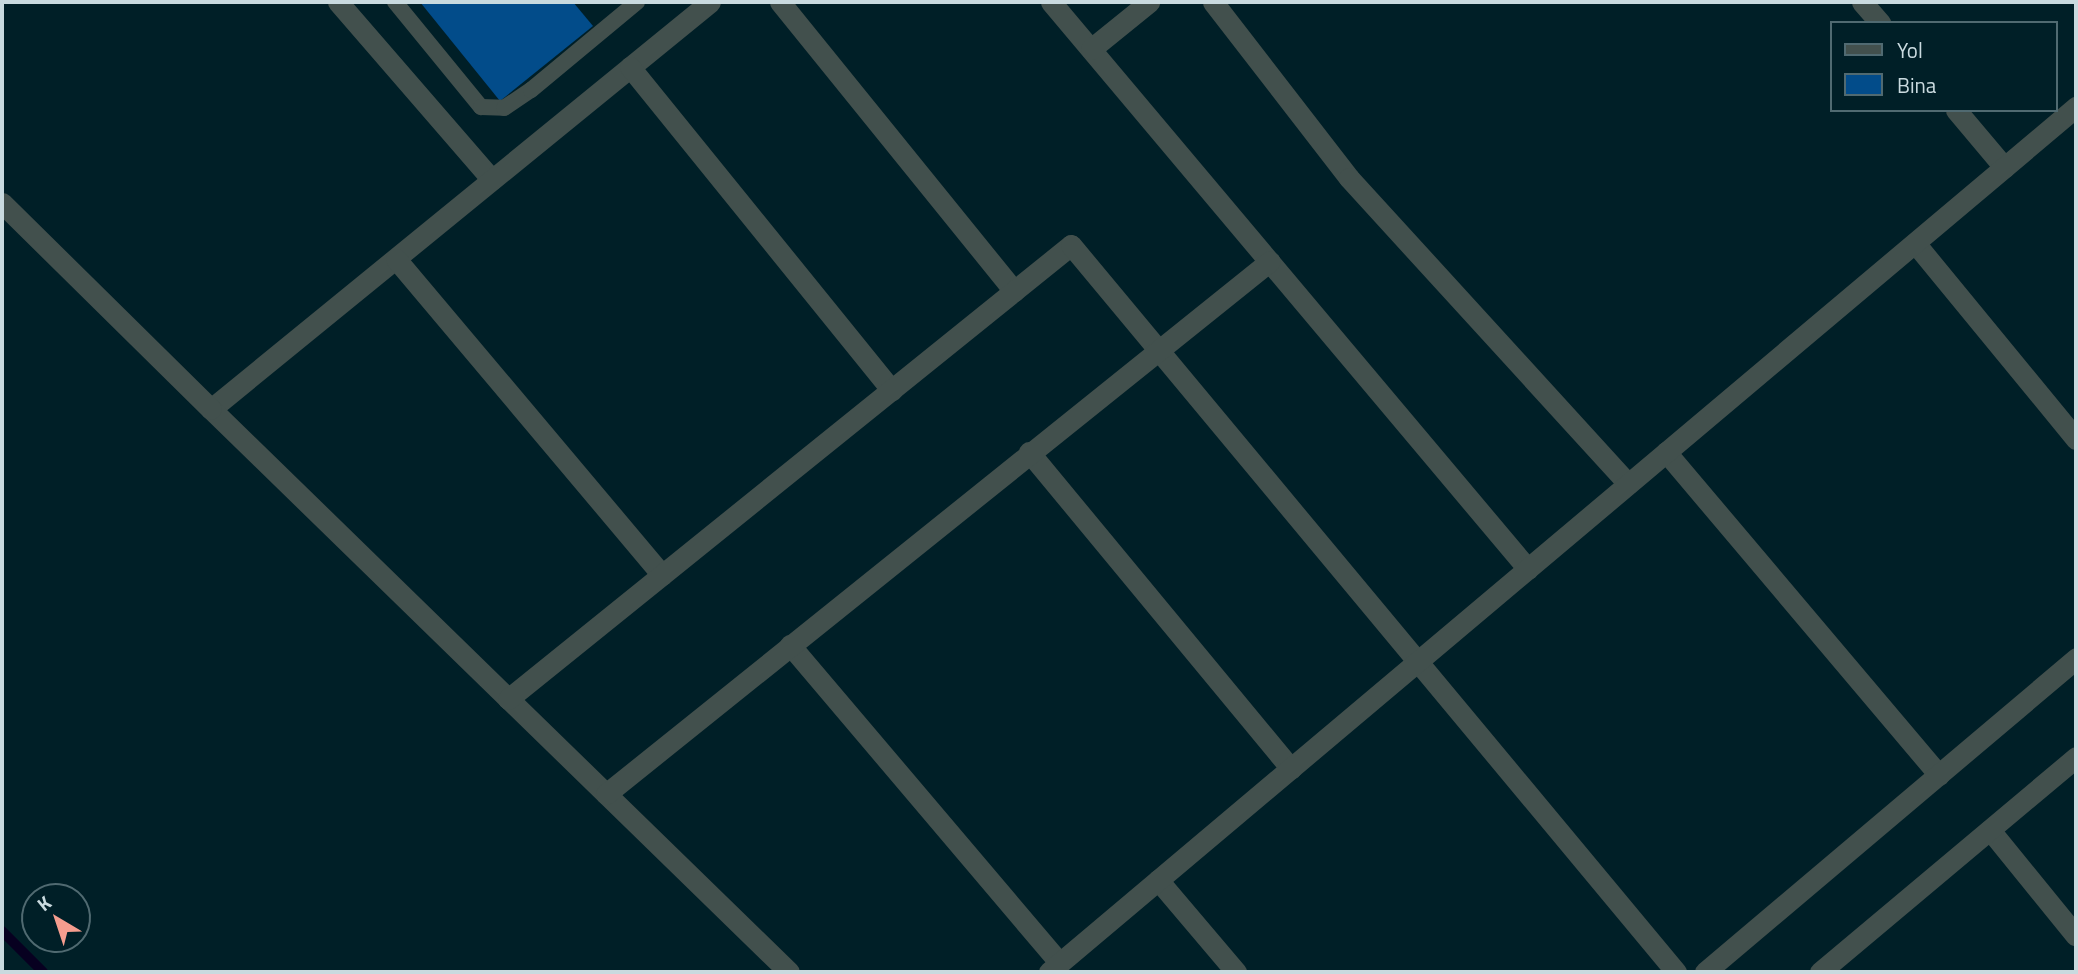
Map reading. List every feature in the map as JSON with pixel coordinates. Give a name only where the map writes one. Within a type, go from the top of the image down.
[{"type":"street","points":[[338,2],[492,180]]},
{"type":"street","points":[[211,409],[710,2]]},
{"type":"street","points":[[780,2],[1014,291]]},
{"type":"street","points":[[1051,2],[1528,569]]},
{"type":"street","points":[[1091,49],[1149,2]]},
{"type":"street","points":[[1213,2],[1349,178],[1628,484]]},
{"type":"street","points":[[1862,2],[1878,21]]},
{"type":"street","points":[[630,67],[891,390]]},
{"type":"street","points":[[790,645],[1054,968],[2076,107]]},
{"type":"street","points":[[1958,112],[2004,167]]},
{"type":"street","points":[[2,203],[789,972]]},
{"type":"street","points":[[1914,243],[2076,439]]},
{"type":"street","points":[[508,699],[1071,245],[1676,972]]},
{"type":"street","points":[[396,259],[662,575]]},
{"type":"street","points":[[606,794],[1270,261]]},
{"type":"street","points":[[1030,452],[1291,769]]},
{"type":"street","points":[[1666,452],[1939,775]]},
{"type":"street","points":[[1705,972],[2076,659]]},
{"type":"street","points":[[1820,972],[2076,757]]},
{"type":"street","points":[[1990,830],[2076,936]]},
{"type":"street","points":[[1158,880],[1236,972]]},
{"type":"lane","points":[[395,2],[481,107],[504,108],[531,90],[633,3]]},
{"type":"building","points":[[420,2],[573,2],[593,26],[500,101]]},
{"type":"waterway","points":[[2,931],[43,972]]}]
